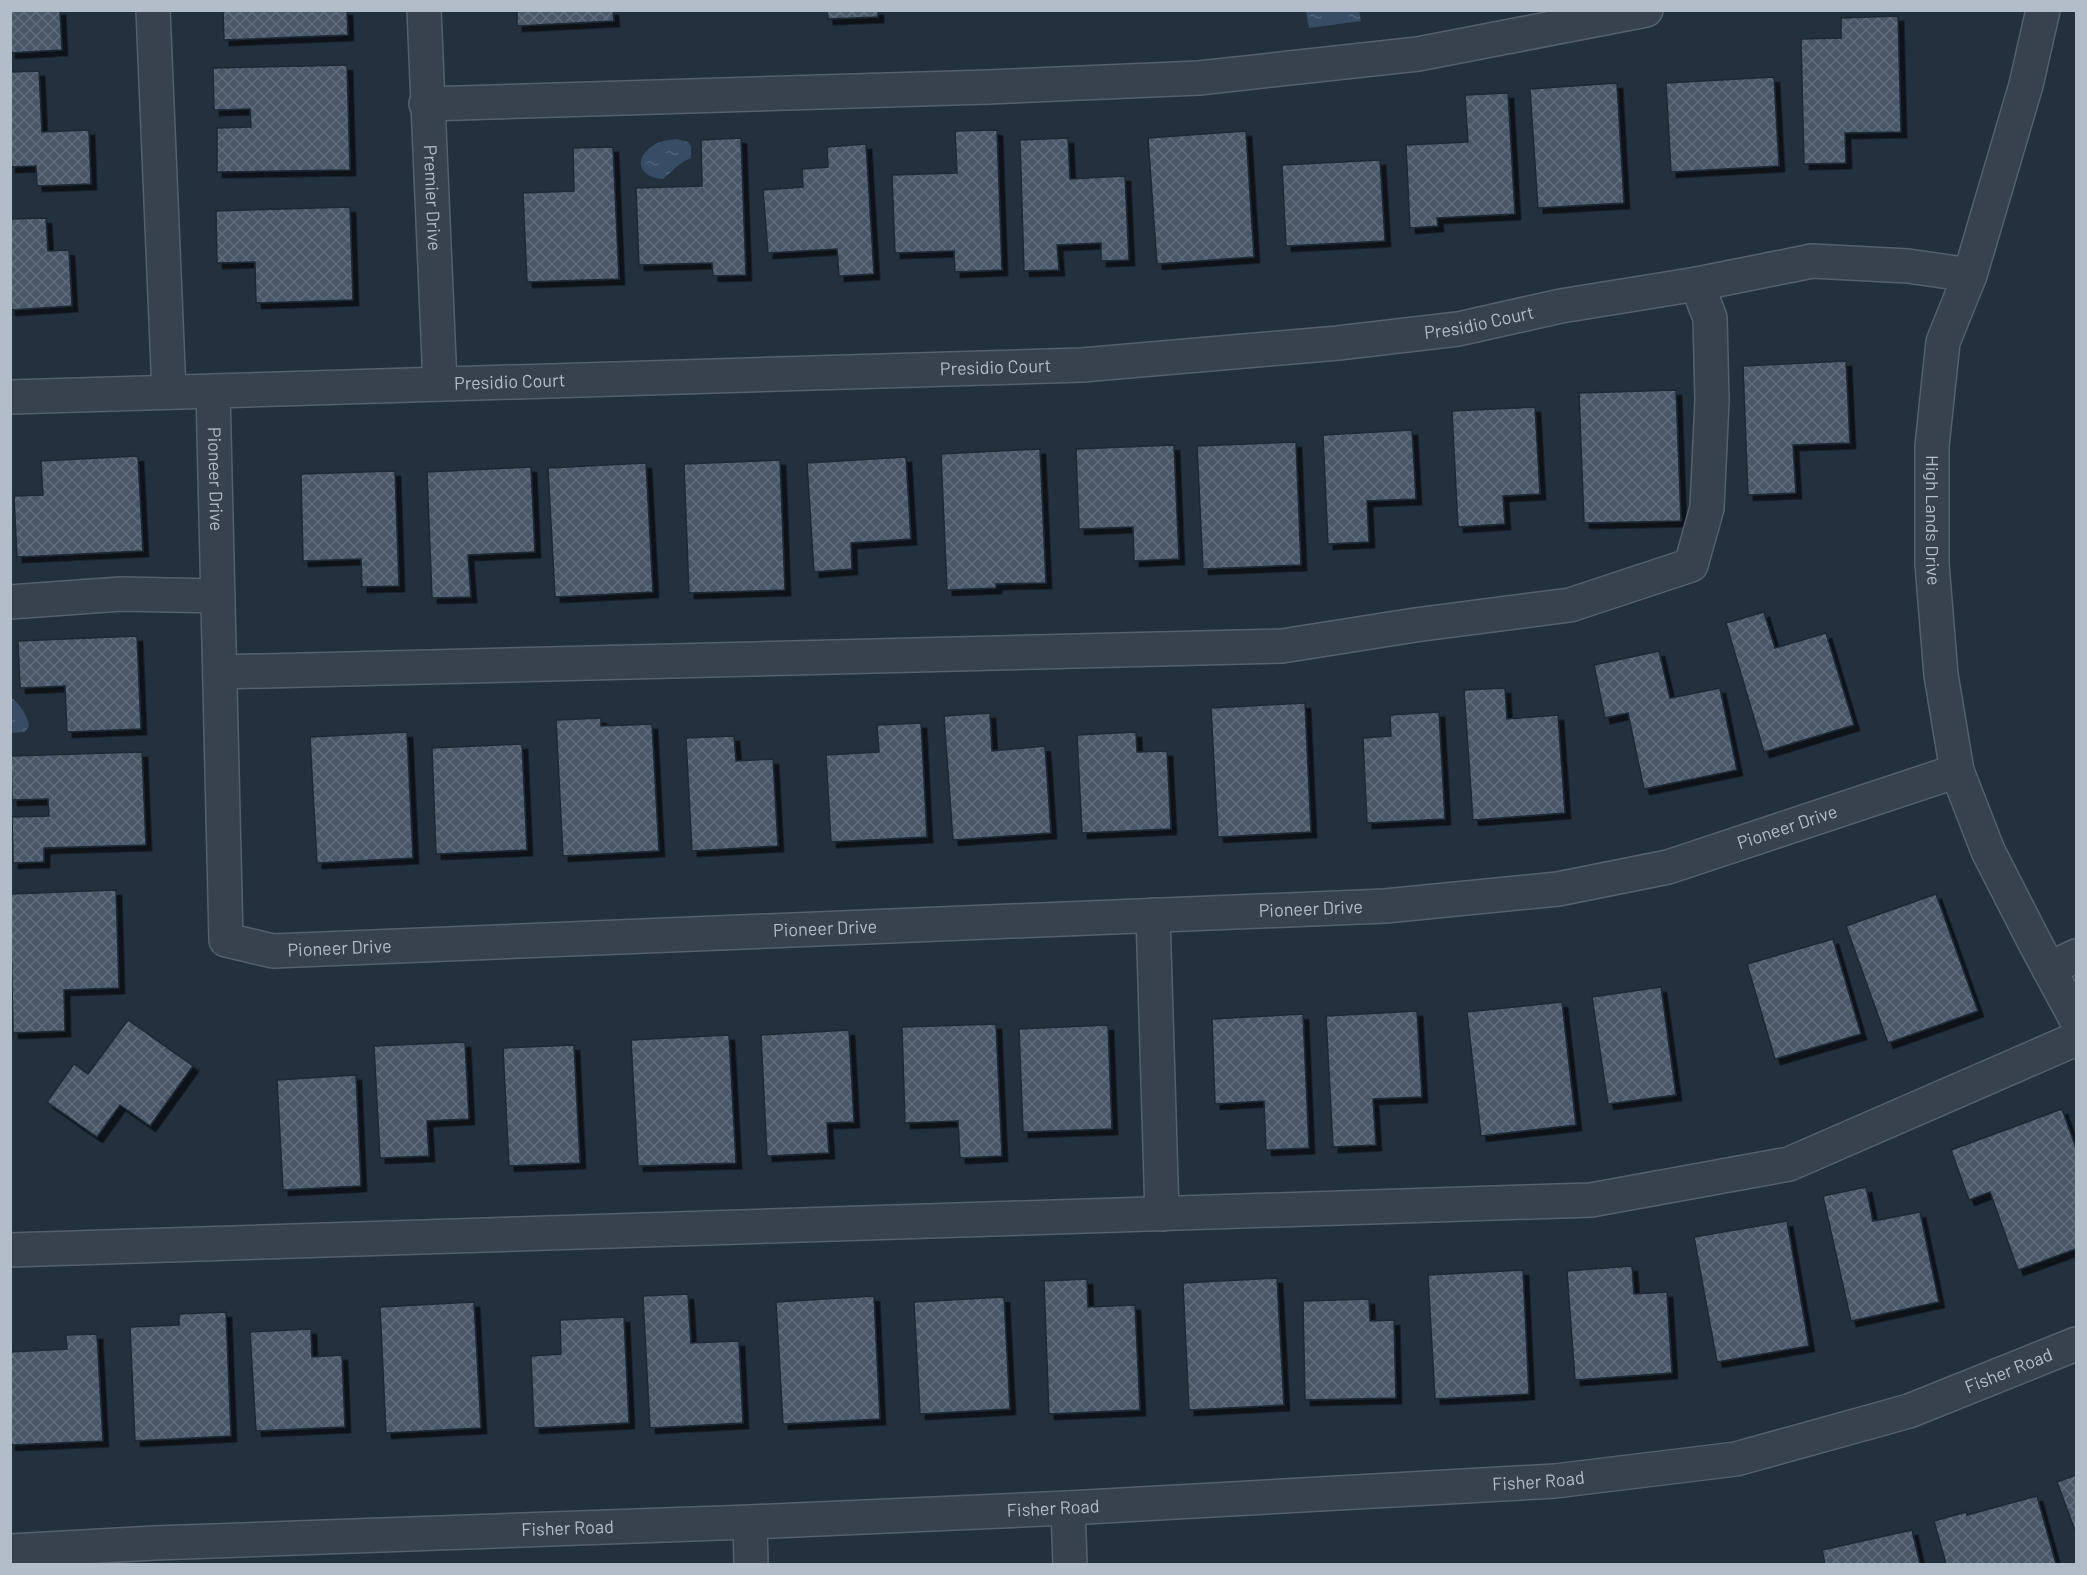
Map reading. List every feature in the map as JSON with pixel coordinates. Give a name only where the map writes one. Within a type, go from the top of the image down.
[{"type":"street","points":[[153,10],[169,392]]},
{"type":"street","name":"Premier Drive","points":[[424,10],[426,104],[440,384]]},
{"type":"street","points":[[426,104],[1199,78],[1418,54],[1646,10]]},
{"type":"street","name":"High Lands Drive","points":[[2043,10],[2026,85],[1970,275],[1943,342],[1932,446],[1932,564],[1941,675],[1957,771],[1988,852],[2063,963],[2076,1019]]},
{"type":"street","name":"Presidio Court","points":[[10,397],[1082,365],[1338,343],[1458,329],[1561,306],[1697,284],[1812,261],[1908,266],[1970,275]]},
{"type":"street","points":[[220,672],[1282,646],[1570,604],[1691,565],[1707,508],[1712,400],[1710,318],[1697,284]]},
{"type":"street","name":"Pioneer Drive","points":[[213,391],[226,940],[273,951],[1385,906],[1558,889],[1668,867],[1957,771]]},
{"type":"street","points":[[10,602],[121,594],[218,596]]},
{"type":"street","points":[[1153,915],[1162,1214]]},
{"type":"street","points":[[10,1250],[1591,1200],[1789,1164],[2076,1039]]},
{"type":"street","name":"Fisher Road","points":[[10,1551],[156,1554],[1555,1481],[1736,1459],[1909,1411],[2076,1344]]},
{"type":"street","points":[[1068,1508],[1070,1564]]},
{"type":"street","points":[[750,1522],[751,1564]]},
{"type":"water","points":[[1306,11],[1359,11],[1361,21],[1309,28]]},
{"type":"water","points":[[677,139],[688,142],[691,146],[691,158],[663,179],[647,174],[641,164],[645,153],[658,143]]},
{"type":"water","points":[[11,697],[27,718],[29,726],[25,732],[11,733]]},
{"type":"building","points":[[10,10],[60,10],[62,50],[10,53]]},
{"type":"building","points":[[223,10],[347,10],[348,35],[224,40]]},
{"type":"building","points":[[517,10],[613,10],[614,21],[517,26]]},
{"type":"building","points":[[827,10],[878,10],[878,17],[828,19]]},
{"type":"building","points":[[1898,16],[1901,132],[1845,133],[1846,163],[1804,164],[1801,39],[1841,38],[1841,18]]},
{"type":"building","points":[[347,65],[350,170],[217,172],[217,128],[251,127],[250,109],[214,110],[213,68]]},
{"type":"building","points":[[39,71],[42,132],[89,130],[91,184],[37,186],[36,166],[10,167],[10,72]]},
{"type":"building","points":[[1774,77],[1779,166],[1671,172],[1666,83]]},
{"type":"building","points":[[1617,83],[1624,203],[1538,208],[1530,89]]},
{"type":"building","points":[[1508,93],[1515,214],[1437,218],[1438,226],[1410,228],[1406,145],[1468,142],[1465,95]]},
{"type":"building","points":[[997,130],[1002,270],[955,272],[954,251],[895,253],[892,175],[957,173],[955,131]]},
{"type":"building","points":[[1246,131],[1254,257],[1157,264],[1148,138]]},
{"type":"building","points":[[741,138],[746,275],[713,276],[712,263],[639,265],[636,188],[702,186],[701,140]]},
{"type":"building","points":[[1068,138],[1070,179],[1125,176],[1129,260],[1101,261],[1101,243],[1057,245],[1059,270],[1024,271],[1020,140]]},
{"type":"building","points":[[866,144],[874,274],[839,276],[837,249],[768,253],[763,190],[803,187],[802,169],[828,167],[827,147]]},
{"type":"building","points":[[613,147],[619,279],[527,282],[523,193],[574,191],[573,148]]},
{"type":"building","points":[[1380,160],[1385,241],[1286,246],[1282,165]]},
{"type":"building","points":[[350,207],[353,300],[256,303],[255,262],[217,263],[216,211]]},
{"type":"building","points":[[46,218],[48,251],[69,250],[72,306],[10,310],[10,219]]},
{"type":"building","points":[[1846,361],[1850,443],[1793,445],[1796,493],[1748,495],[1743,366]]},
{"type":"building","points":[[1676,390],[1681,521],[1584,523],[1579,393]]},
{"type":"building","points":[[1535,407],[1540,494],[1503,496],[1505,524],[1458,527],[1452,411]]},
{"type":"building","points":[[1412,430],[1416,499],[1367,501],[1369,542],[1328,544],[1323,435]]},
{"type":"building","points":[[1296,442],[1301,565],[1203,569],[1197,446]]},
{"type":"building","points":[[1174,445],[1179,559],[1134,561],[1133,527],[1079,529],[1076,449]]},
{"type":"building","points":[[1040,449],[1046,583],[996,584],[996,588],[947,590],[941,454]]},
{"type":"building","points":[[138,456],[143,551],[17,557],[14,496],[43,495],[41,461]]},
{"type":"building","points":[[906,457],[911,539],[851,543],[852,569],[814,572],[807,463]]},
{"type":"building","points":[[780,460],[785,590],[689,593],[684,464]]},
{"type":"building","points":[[646,463],[653,592],[555,597],[548,468]]},
{"type":"building","points":[[531,467],[535,552],[468,555],[471,597],[432,598],[427,472]]},
{"type":"building","points":[[395,471],[399,586],[362,587],[361,559],[303,561],[301,474]]},
{"type":"building","points":[[1764,612],[1775,648],[1826,633],[1854,725],[1764,752],[1726,623]]},
{"type":"building","points":[[137,636],[141,729],[67,732],[65,686],[20,688],[18,641]]},
{"type":"building","points":[[1659,651],[1670,698],[1720,688],[1737,770],[1644,789],[1628,713],[1605,718],[1594,665]]},
{"type":"building","points":[[1505,688],[1507,719],[1558,715],[1565,813],[1473,820],[1464,690]]},
{"type":"building","points":[[1305,703],[1311,832],[1218,837],[1211,708]]},
{"type":"building","points":[[1439,712],[1445,819],[1367,823],[1363,738],[1391,736],[1390,715]]},
{"type":"building","points":[[990,713],[992,751],[1045,746],[1051,833],[953,840],[944,716]]},
{"type":"building","points":[[601,718],[601,726],[652,724],[659,851],[563,856],[556,720]]},
{"type":"building","points":[[921,723],[927,837],[831,842],[826,755],[879,752],[877,725]]},
{"type":"building","points":[[407,732],[413,858],[317,863],[310,737]]},
{"type":"building","points":[[1136,732],[1137,752],[1167,751],[1171,829],[1082,833],[1077,735]]},
{"type":"building","points":[[734,736],[736,761],[773,759],[778,846],[692,851],[686,738]]},
{"type":"building","points":[[522,744],[527,850],[436,854],[432,748]]},
{"type":"building","points":[[142,752],[146,845],[44,848],[44,862],[13,863],[12,817],[49,816],[48,799],[12,800],[11,756]]},
{"type":"building","points":[[116,890],[119,988],[64,990],[65,1031],[13,1033],[10,894]]},
{"type":"building","points":[[1936,894],[1978,1011],[1888,1043],[1846,926]]},
{"type":"building","points":[[1833,939],[1861,1034],[1775,1059],[1747,964]]},
{"type":"building","points":[[1661,987],[1676,1095],[1608,1104],[1592,997]]},
{"type":"building","points":[[1562,1002],[1576,1125],[1481,1136],[1467,1012]]},
{"type":"building","points":[[1417,1011],[1422,1097],[1373,1099],[1376,1145],[1333,1147],[1326,1016]]},
{"type":"building","points":[[1303,1014],[1309,1148],[1266,1150],[1264,1101],[1215,1104],[1212,1019]]},
{"type":"building","points":[[128,1020],[193,1066],[150,1126],[120,1105],[97,1137],[47,1102],[74,1064],[88,1074]]},
{"type":"building","points":[[996,1024],[1002,1156],[960,1158],[958,1121],[905,1123],[902,1027]]},
{"type":"building","points":[[1108,1025],[1112,1129],[1023,1132],[1019,1029]]},
{"type":"building","points":[[849,1030],[854,1122],[827,1123],[829,1153],[767,1156],[761,1035]]},
{"type":"building","points":[[729,1035],[736,1163],[638,1166],[631,1040]]},
{"type":"building","points":[[465,1042],[469,1119],[427,1121],[429,1156],[380,1158],[374,1046]]},
{"type":"building","points":[[574,1045],[580,1163],[509,1166],[503,1048]]},
{"type":"building","points":[[356,1075],[361,1186],[283,1190],[277,1080]]},
{"type":"building","points":[[2062,1109],[2076,1148],[2076,1249],[2018,1270],[1990,1192],[1969,1200],[1951,1150]]},
{"type":"building","points":[[1866,1187],[1873,1221],[1920,1212],[1939,1302],[1851,1321],[1823,1196]]},
{"type":"building","points":[[1787,1221],[1809,1346],[1717,1362],[1694,1237]]},
{"type":"building","points":[[1632,1266],[1634,1294],[1667,1292],[1672,1373],[1575,1380],[1567,1271]]},
{"type":"building","points":[[1523,1270],[1529,1394],[1435,1399],[1428,1275]]},
{"type":"building","points":[[1277,1278],[1284,1405],[1189,1410],[1183,1283]]},
{"type":"building","points":[[1087,1279],[1088,1307],[1135,1305],[1140,1410],[1049,1414],[1044,1281]]},
{"type":"building","points":[[688,1294],[691,1343],[739,1341],[743,1423],[650,1428],[643,1296]]},
{"type":"building","points":[[874,1296],[880,1419],[783,1424],[776,1302]]},
{"type":"building","points":[[1004,1297],[1010,1409],[920,1414],[914,1302]]},
{"type":"building","points":[[1369,1299],[1370,1321],[1394,1320],[1396,1398],[1305,1400],[1303,1301]]},
{"type":"building","points":[[474,1302],[481,1428],[386,1433],[380,1307]]},
{"type":"building","points":[[226,1312],[231,1436],[135,1441],[130,1327],[179,1325],[179,1314]]},
{"type":"building","points":[[624,1317],[629,1423],[534,1428],[531,1356],[561,1354],[560,1320]]},
{"type":"building","points":[[311,1329],[312,1357],[342,1355],[345,1427],[256,1431],[250,1332]]},
{"type":"building","points":[[97,1334],[103,1441],[10,1445],[10,1352],[67,1349],[66,1335]]},
{"type":"building","points":[[2076,1475],[2076,1533],[2057,1482]]},
{"type":"building","points":[[2037,1496],[2056,1564],[1946,1564],[1934,1521],[1966,1512],[1967,1515]]},
{"type":"building","points":[[1912,1530],[1920,1564],[1825,1564],[1822,1550]]}]
